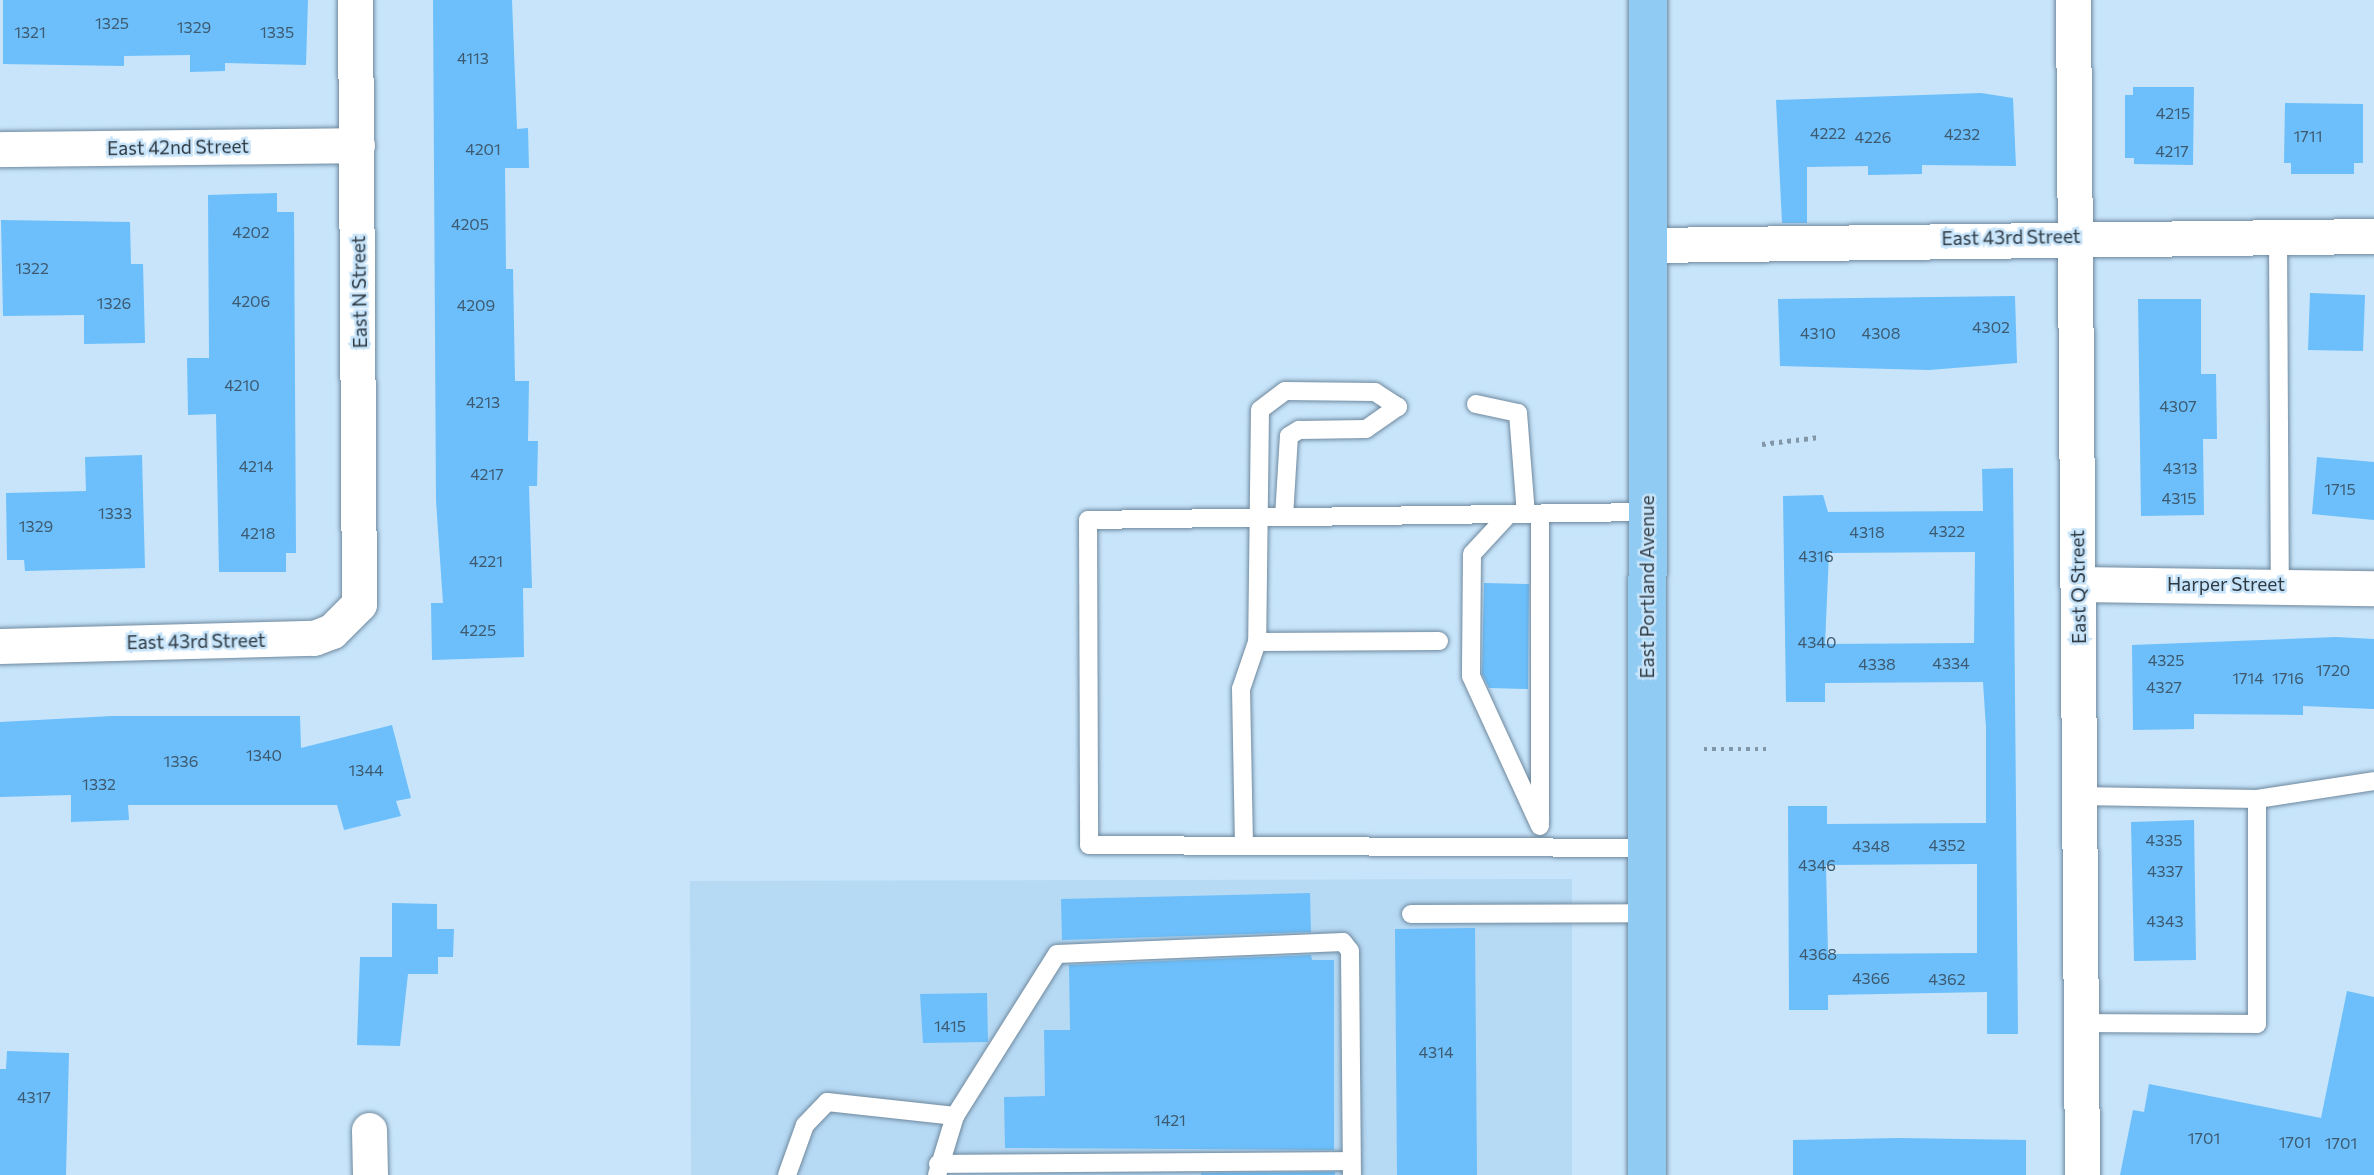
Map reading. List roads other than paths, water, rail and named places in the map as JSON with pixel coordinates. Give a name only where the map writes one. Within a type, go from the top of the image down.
[{"type":"main road","name":"East Portland Avenue","points":[[1647,1175],[1648,0]]},
{"type":"street","name":"East N Street","points":[[355,0],[363,583]]},
{"type":"street","name":"East Q Street","points":[[2073,0],[2070,236],[2078,584],[2082,1175]]},
{"type":"street","name":"East 42nd Street","points":[[0,149],[357,145]]},
{"type":"street","name":"East 43rd Street","points":[[1648,245],[2070,236],[2374,236]]},
{"type":"street","name":"East 43rd Street","points":[[0,646],[314,638],[348,618],[363,583]]},
{"type":"street","name":"Harper Street","points":[[2078,584],[2280,583],[2374,588]]},
{"type":"street","points":[[369,1130],[370,1175]]},
{"type":"lane","points":[[2278,235],[2280,583]]},
{"type":"lane","points":[[1244,845],[1241,689],[1258,642],[1258,424],[1271,396],[1375,392],[1398,407],[1366,429],[1299,430],[1289,436],[1284,517]]},
{"type":"lane","points":[[1476,404],[1518,413],[1540,836]]},
{"type":"lane","points":[[1647,512],[1088,520],[1089,845],[1244,845],[1540,836],[1647,848]]},
{"type":"lane","points":[[1525,514],[1472,554],[1471,676],[1540,836]]},
{"type":"lane","points":[[1258,642],[1439,641]]},
{"type":"lane","points":[[2080,796],[2257,799],[2374,781]]},
{"type":"lane","points":[[2081,1023],[2257,1024],[2257,799]]},
{"type":"lane","points":[[1411,914],[1647,913]]},
{"type":"lane","points":[[1343,942],[1350,951],[1352,1168],[938,1170],[955,1116],[1057,954],[1343,942]]},
{"type":"lane","points":[[787,1175],[805,1125],[827,1102],[955,1116]]}]
